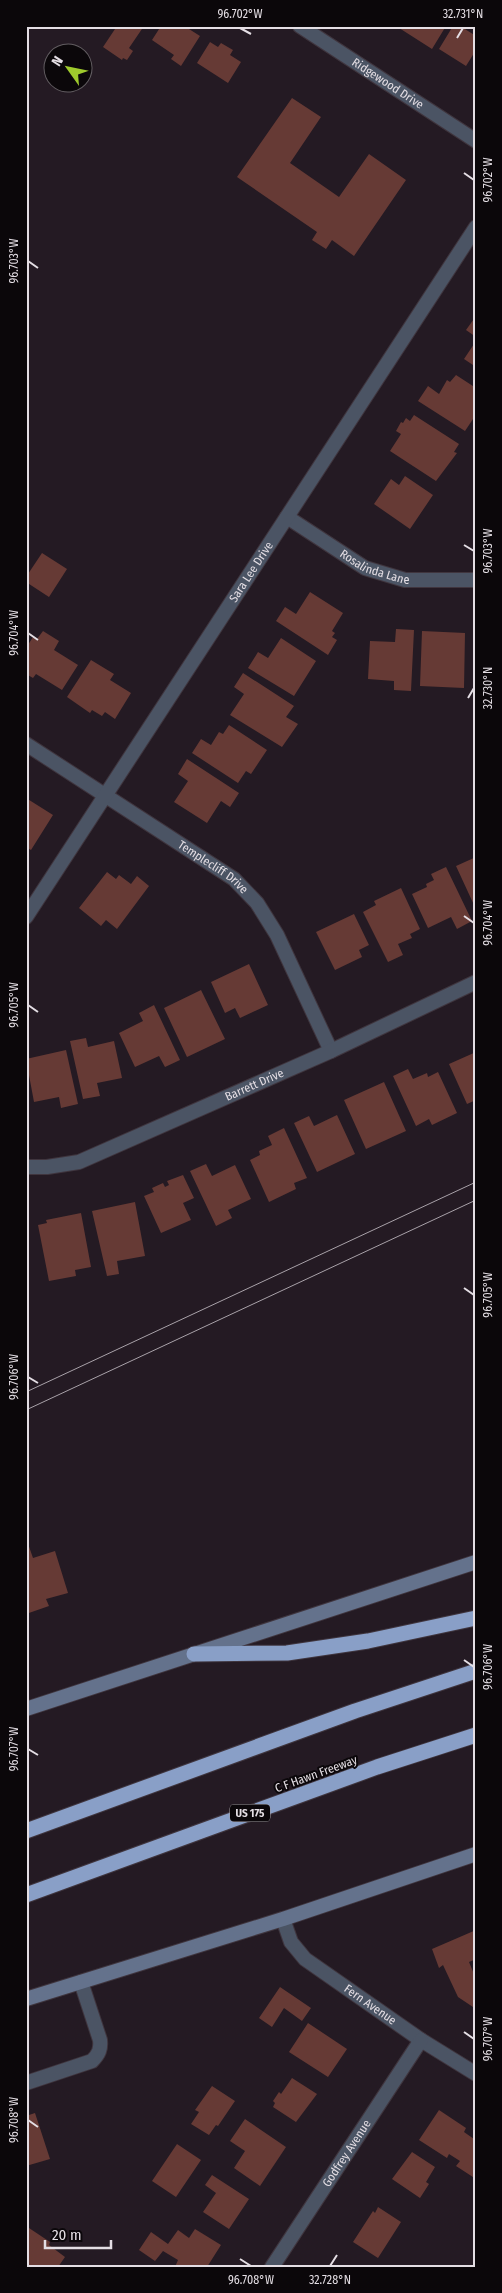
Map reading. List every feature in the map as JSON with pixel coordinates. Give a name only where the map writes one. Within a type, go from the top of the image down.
[{"type":"highway","points":[[194,1654],[287,1653],[368,1640],[476,1618]]},
{"type":"highway","points":[[26,1831],[355,1711],[476,1671]]},
{"type":"highway","name":"C F Hawn Freeway","points":[[26,1895],[377,1767],[476,1735]]},
{"type":"main road","points":[[26,1708],[476,1562]]},
{"type":"main road","points":[[26,1999],[283,1919],[476,1854]]},
{"type":"street","name":"Ridgewood Drive","points":[[300,26],[476,141]]},
{"type":"street","name":"Sara Lee Drive","points":[[26,917],[476,226]]},
{"type":"street","name":"Rosalinda Lane","points":[[287,517],[365,568],[405,580],[476,580]]},
{"type":"street","name":"Templecliff Drive","points":[[26,744],[234,880],[257,903],[277,935],[332,1051]]},
{"type":"street","name":"Barrett Drive","points":[[26,1167],[47,1167],[79,1162],[332,1051],[476,982]]},
{"type":"street","name":"Fern Avenue","points":[[283,1919],[291,1942],[305,1959],[421,2040],[476,2074]]},
{"type":"street","points":[[27,2083],[92,2061],[98,2056],[101,2047],[100,2040],[80,1982]]},
{"type":"street","name":"Godfrey Avenue","points":[[272,2267],[421,2040]]},
{"type":"building","points":[[117,26],[144,26],[129,48],[133,51],[127,60],[123,58],[122,60],[103,47]]},
{"type":"building","points":[[161,26],[191,26],[189,29],[200,36],[181,66],[171,59],[174,55],[152,40]]},
{"type":"building","points":[[396,26],[446,26],[432,49]]},
{"type":"building","points":[[453,26],[460,26],[476,36],[476,50],[466,66],[439,49]]},
{"type":"building","points":[[210,42],[218,47],[221,43],[233,50],[230,55],[241,62],[228,83],[197,63]]},
{"type":"building","points":[[292,98],[321,117],[290,163],[339,197],[369,154],[406,180],[354,256],[332,240],[326,249],[312,240],[317,232],[237,177]]},
{"type":"building","points":[[476,316],[476,337],[466,330]]},
{"type":"building","points":[[476,341],[476,367],[464,359]]},
{"type":"building","points":[[456,375],[476,388],[476,421],[473,419],[465,431],[418,401],[428,386],[439,394],[447,380],[450,382]]},
{"type":"building","points":[[414,415],[459,444],[454,452],[457,453],[436,481],[390,451],[401,434],[396,431],[401,422],[403,423],[406,418],[410,421]]},
{"type":"building","points":[[405,476],[433,495],[410,529],[374,504],[391,479],[399,485]]},
{"type":"building","points":[[42,553],[67,569],[49,597],[26,582],[26,577]]},
{"type":"building","points":[[310,592],[343,613],[332,631],[335,633],[332,637],[337,640],[328,655],[276,621],[285,607],[296,614]]},
{"type":"building","points":[[473,628],[476,628],[476,663],[474,663]]},
{"type":"building","points":[[396,629],[414,630],[411,691],[394,690],[394,681],[368,679],[370,641],[395,642]]},
{"type":"building","points":[[43,631],[59,641],[54,650],[78,665],[62,690],[36,674],[33,678],[26,674],[26,648],[33,637],[37,639]]},
{"type":"building","points":[[422,631],[465,633],[464,688],[420,686]]},
{"type":"building","points":[[281,638],[316,661],[294,696],[248,668],[258,652],[268,658]]},
{"type":"building","points":[[91,660],[114,674],[110,680],[131,693],[115,719],[105,712],[102,716],[92,710],[90,713],[67,697]]},
{"type":"building","points":[[243,673],[294,706],[286,717],[298,724],[282,747],[230,715],[244,694],[234,687]]},
{"type":"building","points":[[229,725],[267,750],[251,774],[246,771],[238,783],[192,753],[201,739],[211,745],[219,732],[223,734]]},
{"type":"building","points":[[187,759],[239,793],[230,807],[221,801],[207,823],[174,802],[188,781],[178,774]]},
{"type":"building","points":[[26,798],[53,815],[31,850],[26,847]]},
{"type":"building","points":[[476,857],[476,904],[474,905],[456,866]]},
{"type":"building","points":[[446,867],[472,921],[457,929],[451,917],[428,928],[412,894],[427,887],[426,884],[434,880],[431,874]]},
{"type":"building","points":[[107,872],[116,879],[119,875],[131,884],[137,876],[149,886],[117,929],[106,920],[101,926],[79,908]]},
{"type":"building","points":[[401,888],[420,929],[410,934],[412,938],[398,944],[403,955],[388,962],[363,912],[376,905],[374,901]]},
{"type":"building","points":[[354,914],[369,945],[359,950],[362,957],[335,970],[316,932]]},
{"type":"building","points":[[249,964],[268,1005],[240,1018],[235,1008],[225,1013],[211,982]]},
{"type":"building","points":[[201,990],[225,1039],[187,1057],[164,1008]]},
{"type":"building","points":[[154,1005],[180,1060],[165,1067],[159,1056],[135,1067],[119,1033],[143,1021],[139,1013]]},
{"type":"building","points":[[86,1038],[88,1047],[114,1041],[122,1078],[97,1083],[100,1096],[83,1099],[70,1041]]},
{"type":"building","points":[[66,1050],[78,1104],[61,1108],[59,1097],[34,1102],[26,1059]]},
{"type":"building","points":[[476,1052],[476,1100],[467,1104],[449,1064]]},
{"type":"building","points":[[408,1069],[413,1079],[427,1073],[428,1077],[438,1072],[457,1113],[432,1125],[429,1119],[416,1126],[393,1076]]},
{"type":"building","points":[[384,1082],[406,1131],[366,1149],[344,1100]]},
{"type":"building","points":[[337,1115],[355,1154],[317,1172],[294,1123],[309,1116],[314,1126]]},
{"type":"building","points":[[284,1128],[307,1178],[294,1183],[296,1189],[269,1202],[250,1160],[260,1155],[259,1151],[272,1145],[268,1136]]},
{"type":"building","points":[[206,1164],[212,1176],[235,1165],[251,1199],[228,1210],[232,1218],[216,1226],[190,1171]]},
{"type":"building","points":[[183,1175],[194,1198],[183,1203],[191,1220],[161,1233],[144,1196],[154,1192],[152,1188],[163,1183],[165,1187],[169,1185],[167,1181]]},
{"type":"building","points":[[135,1202],[145,1256],[117,1261],[119,1274],[107,1276],[92,1211]]},
{"type":"building","points":[[81,1213],[91,1267],[75,1270],[76,1276],[49,1281],[38,1225],[47,1223],[46,1220]]},
{"type":"building","points":[[26,1538],[33,1558],[55,1551],[68,1593],[46,1599],[49,1606],[26,1614]]},
{"type":"building","points":[[476,1930],[476,1959],[469,1962],[474,1974],[476,1972],[476,2009],[458,1997],[443,1965],[439,1968],[432,1949]]},
{"type":"building","points":[[280,1987],[311,2008],[302,2021],[284,2008],[272,2027],[259,2018]]},
{"type":"building","points":[[308,2023],[347,2049],[328,2077],[289,2052]]},
{"type":"building","points":[[292,2078],[317,2094],[296,2122],[273,2107],[275,2103],[273,2101],[279,2092],[281,2094]]},
{"type":"building","points":[[212,2086],[235,2101],[218,2126],[216,2125],[209,2135],[191,2124],[199,2112],[195,2110]]},
{"type":"building","points":[[439,2110],[466,2128],[464,2132],[474,2139],[476,2137],[476,2179],[456,2166],[460,2161],[449,2154],[447,2158],[419,2140]]},
{"type":"building","points":[[35,2113],[50,2159],[26,2166],[26,2116]]},
{"type":"building","points":[[245,2119],[286,2147],[260,2186],[234,2168],[245,2151],[230,2141]]},
{"type":"building","points":[[177,2144],[201,2160],[176,2197],[152,2181]]},
{"type":"building","points":[[412,2152],[435,2167],[426,2182],[429,2184],[420,2198],[392,2179]]},
{"type":"building","points":[[212,2175],[249,2199],[229,2229],[203,2212],[216,2193],[205,2185]]},
{"type":"building","points":[[378,2207],[401,2222],[378,2258],[353,2242],[373,2211],[375,2213]]},
{"type":"building","points":[[26,2226],[50,2242],[49,2245],[65,2257],[58,2267],[26,2267]]},
{"type":"building","points":[[195,2229],[221,2245],[207,2267],[204,2265],[202,2267],[175,2267],[178,2260],[163,2251],[155,2261],[139,2250],[151,2232],[168,2244],[178,2230],[189,2238]]},
{"type":"tram line","points":[[26,1392],[476,1182]]},
{"type":"tram line","points":[[26,1410],[476,1200]]}]
